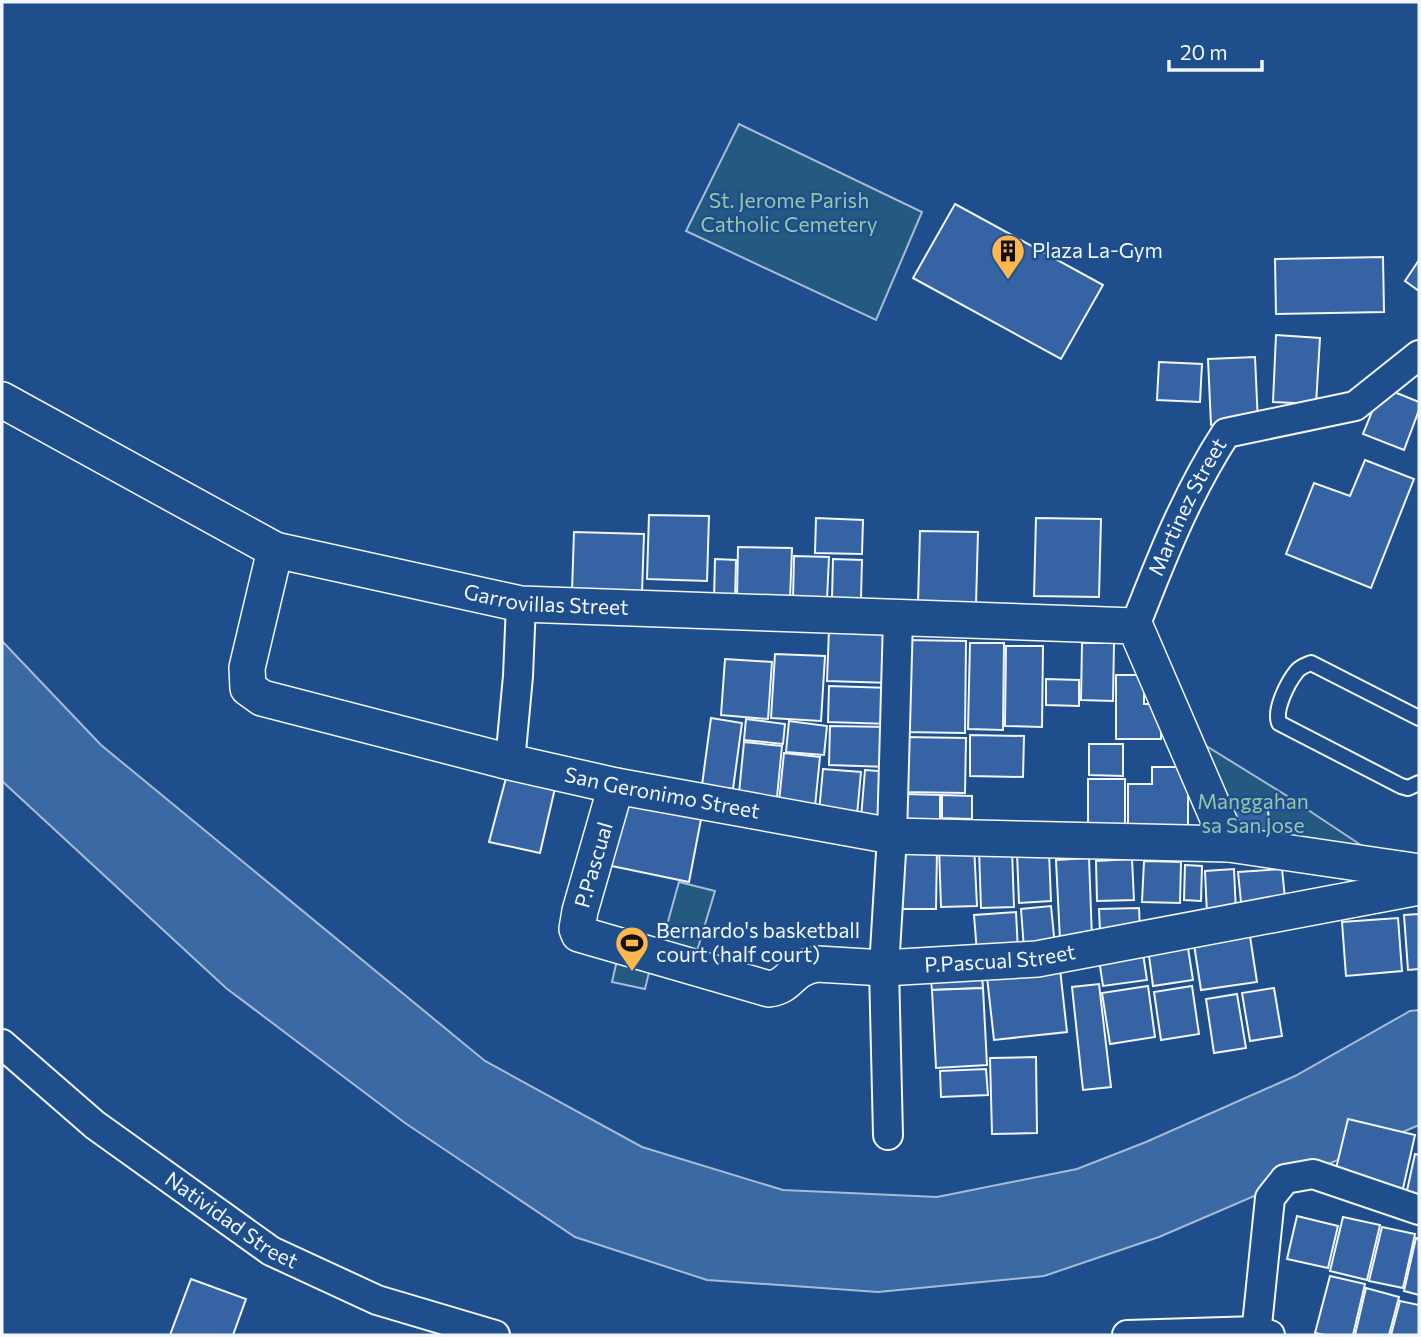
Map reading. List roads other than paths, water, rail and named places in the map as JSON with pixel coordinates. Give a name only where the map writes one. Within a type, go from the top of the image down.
[{"type":"street","name":"Martinez Street","points":[[1135,626],[1173,531],[1202,470],[1226,433],[1355,406],[1419,355]]},
{"type":"street","name":"Garrovillas Street","points":[[2,400],[275,550],[521,604],[1135,626]]},
{"type":"street","name":"San Geronimo Street","points":[[275,550],[247,667],[248,688],[262,698],[510,762],[616,786],[892,836],[1229,844],[1419,872]]},
{"type":"street","points":[[510,762],[521,604]]},
{"type":"street","points":[[888,1135],[884,968],[892,836],[898,618]]},
{"type":"street","points":[[1135,626],[1229,844]]},
{"type":"street","name":"P.Pascual","points":[[590,939],[579,934],[578,923],[616,786]]},
{"type":"street","name":"P.Pascual Street","points":[[590,939],[769,989],[781,986],[796,970],[817,964],[884,968],[1037,959],[1419,887]]},
{"type":"street","name":"Natividad Street","points":[[2,1044],[95,1125],[271,1251],[377,1300],[495,1335]]},
{"type":"street","points":[[1127,1335],[1261,1334],[1270,1198],[1286,1179],[1313,1174],[1419,1210]]},
{"type":"lane","points":[[1419,718],[1311,663],[1297,670],[1279,704],[1277,714],[1279,723],[1401,786],[1408,788],[1419,783]]},
{"type":"place","name":"Plaza La-Gym","points":[[1008,281]]},
{"type":"place","name":"Bernardo's basketball court (half court)","points":[[632,973]]},
{"type":"park label","name":"St. Jerome Parish Catholic Cemetery","points":[[789,213]]},
{"type":"park label","name":"Manggahan sa San Jose","points":[[1253,814]]}]
